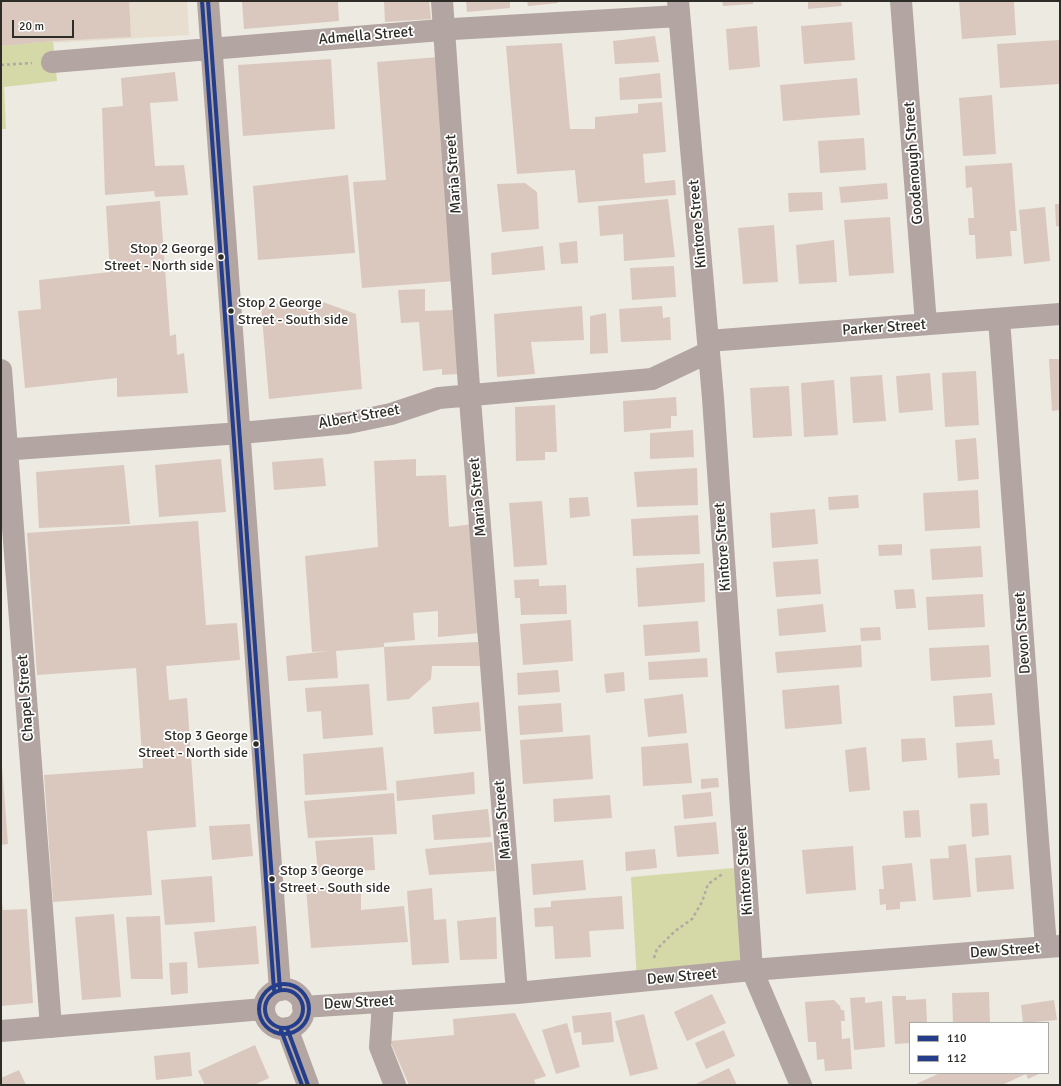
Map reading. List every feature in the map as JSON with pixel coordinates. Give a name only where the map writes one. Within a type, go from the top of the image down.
[{"type":"street","points":[[208,1],[241,433],[280,990]]},
{"type":"street","name":"Maria Street","points":[[442,1],[470,396],[517,993]]},
{"type":"street","name":"Goodenough Street","points":[[901,1],[926,324]]},
{"type":"street","name":"Admella Street","points":[[52,62],[212,50],[678,8]]},
{"type":"street","name":"Kintore Street","points":[[678,8],[709,347],[752,970],[800,1085]]},
{"type":"street","name":"Parker Street","points":[[709,347],[926,324],[1060,314]]},
{"type":"street","name":"Devon Street","points":[[999,319],[1053,947]]},
{"type":"street","name":"Albert Street","points":[[4,450],[241,433],[348,423],[391,414],[439,398],[652,379],[709,347]]},
{"type":"street","name":"Chapel Street","points":[[1,370],[4,450],[51,1027]]},
{"type":"street","name":"Dew Street","points":[[303,1007],[517,993],[752,970],[1053,947]]},
{"type":"street","points":[[280,990],[293,991],[298,995],[303,1007],[303,1013],[298,1023],[282,1029],[271,1024],[265,1014],[264,1009],[269,996],[280,990]]},
{"type":"street","points":[[383,1002],[380,1047],[396,1085]]},
{"type":"street","points":[[1,1031],[264,1009]]},
{"type":"street","points":[[287,1028],[308,1085]]},
{"type":"path","points":[[1,65],[52,62]]},
{"type":"path","points":[[648,980],[657,949],[675,931],[692,919],[702,902],[708,884],[724,873],[745,867]]},
{"type":"shaded area","points":[[1,1],[187,1],[189,35],[1,46]]},
{"type":"green space","points":[[53,41],[57,81],[4,87],[6,129],[1,129],[1,46]]},
{"type":"green space","points":[[745,867],[752,970],[637,981],[631,877]]},
{"type":"building","points":[[1,1],[129,1],[131,37],[53,41],[1,46]]},
{"type":"building","points":[[242,1],[338,1],[339,21],[244,29]]},
{"type":"building","points":[[384,1],[429,1],[431,19],[385,22]]},
{"type":"building","points":[[466,1],[510,1],[510,8],[467,12]]},
{"type":"building","points":[[527,1],[558,1],[558,3],[528,6]]},
{"type":"building","points":[[722,1],[753,1],[753,4],[723,6]]},
{"type":"building","points":[[808,1],[841,1],[842,6],[808,9]]},
{"type":"building","points":[[959,1],[1014,2],[1016,35],[962,39]]},
{"type":"building","points":[[852,22],[855,60],[804,64],[801,26]]},
{"type":"building","points":[[757,26],[760,67],[729,70],[726,29]]},
{"type":"building","points":[[655,36],[659,62],[615,64],[613,41]]},
{"type":"building","points":[[1060,40],[1060,84],[1000,88],[997,44]]},
{"type":"building","points":[[562,43],[570,129],[595,129],[595,117],[638,113],[638,104],[662,102],[666,152],[643,154],[645,183],[675,180],[676,195],[578,203],[575,170],[517,174],[506,46]]},
{"type":"building","points":[[438,57],[455,281],[362,288],[353,182],[386,180],[377,62]]},
{"type":"building","points":[[331,59],[335,129],[243,136],[238,65]]},
{"type":"building","points":[[175,72],[178,101],[150,103],[155,166],[184,165],[188,195],[155,197],[154,191],[105,195],[102,108],[123,106],[121,78]]},
{"type":"building","points":[[660,73],[662,98],[620,100],[619,78]]},
{"type":"building","points":[[857,78],[860,115],[783,121],[780,85]]},
{"type":"building","points":[[992,95],[996,154],[963,156],[959,98]]},
{"type":"building","points":[[864,138],[866,170],[820,173],[818,141]]},
{"type":"building","points":[[1012,163],[1017,231],[1010,231],[1012,256],[976,259],[975,235],[969,235],[968,218],[974,218],[972,187],[966,188],[965,166]]},
{"type":"building","points":[[348,175],[355,253],[258,260],[253,186]]},
{"type":"building","points":[[525,183],[537,192],[539,229],[502,232],[497,184]]},
{"type":"building","points":[[887,183],[888,199],[841,203],[839,187]]},
{"type":"building","points":[[822,192],[823,210],[789,212],[788,193]]},
{"type":"building","points":[[668,199],[675,257],[624,261],[623,234],[600,236],[598,206]]},
{"type":"building","points":[[160,201],[170,336],[176,334],[177,355],[184,353],[188,393],[117,397],[117,378],[25,388],[18,311],[41,309],[39,280],[110,272],[106,206]]},
{"type":"building","points":[[1055,204],[1060,204],[1060,227],[1056,226]]},
{"type":"building","points":[[1045,207],[1050,261],[1024,264],[1019,210]]},
{"type":"building","points":[[890,217],[894,273],[849,276],[844,220]]},
{"type":"building","points":[[774,225],[778,282],[743,284],[738,228]]},
{"type":"building","points":[[834,240],[837,282],[799,284],[796,245]]},
{"type":"building","points":[[577,241],[578,263],[561,264],[559,243]]},
{"type":"building","points":[[543,246],[545,270],[492,275],[491,253]]},
{"type":"building","points":[[674,266],[676,297],[632,300],[630,268]]},
{"type":"building","points":[[425,289],[425,311],[453,310],[458,374],[442,375],[442,369],[423,371],[419,322],[401,323],[398,290]]},
{"type":"building","points":[[320,301],[356,314],[362,389],[269,399],[261,305]]},
{"type":"building","points":[[582,306],[584,340],[531,342],[535,374],[497,377],[494,314]]},
{"type":"building","points":[[662,306],[663,318],[670,317],[671,340],[621,342],[619,309]]},
{"type":"building","points":[[606,313],[608,353],[590,354],[590,316]]},
{"type":"building","points":[[1049,359],[1060,359],[1060,410],[1052,411]]},
{"type":"building","points":[[976,371],[979,425],[945,427],[942,373]]},
{"type":"building","points":[[930,373],[933,410],[899,413],[896,376]]},
{"type":"building","points":[[882,375],[886,421],[853,423],[850,377]]},
{"type":"building","points":[[834,380],[838,435],[804,437],[801,383]]},
{"type":"building","points":[[789,386],[792,436],[753,438],[750,388]]},
{"type":"building","points":[[676,397],[677,416],[671,416],[671,428],[624,432],[623,401]]},
{"type":"building","points":[[555,405],[557,452],[545,452],[545,460],[516,461],[515,407]]},
{"type":"building","points":[[693,430],[694,457],[650,459],[650,433]]},
{"type":"building","points":[[976,438],[979,479],[958,481],[955,440]]},
{"type":"building","points":[[323,458],[326,486],[274,490],[272,462]]},
{"type":"building","points":[[221,459],[226,512],[159,517],[155,465]]},
{"type":"building","points":[[416,459],[416,476],[446,475],[449,527],[473,524],[480,633],[438,637],[438,611],[413,613],[415,640],[384,643],[384,647],[336,651],[338,678],[288,681],[286,656],[328,651],[312,652],[305,556],[378,547],[374,461]]},
{"type":"building","points":[[124,465],[130,524],[39,528],[36,472]]},
{"type":"building","points":[[697,468],[698,505],[637,507],[634,472]]},
{"type":"building","points":[[978,490],[980,528],[925,531],[923,493]]},
{"type":"building","points":[[858,495],[859,508],[829,510],[828,497]]},
{"type":"building","points":[[588,497],[590,516],[570,518],[569,498]]},
{"type":"building","points":[[542,501],[547,565],[514,567],[509,503]]},
{"type":"building","points":[[815,509],[818,544],[772,548],[770,513]]},
{"type":"building","points":[[698,515],[700,554],[633,556],[631,519]]},
{"type":"building","points":[[198,521],[206,625],[237,623],[240,660],[166,666],[169,700],[187,698],[196,827],[147,831],[152,895],[53,902],[44,775],[143,768],[136,668],[37,675],[27,533]]},
{"type":"building","points":[[902,544],[902,555],[879,556],[878,545]]},
{"type":"building","points":[[981,546],[983,577],[932,580],[930,549]]},
{"type":"building","points":[[818,559],[821,594],[776,597],[773,562]]},
{"type":"building","points":[[704,563],[705,602],[638,607],[636,568]]},
{"type":"building","points":[[539,579],[539,586],[566,585],[567,614],[521,615],[520,598],[515,598],[514,580]]},
{"type":"building","points":[[914,589],[916,608],[896,609],[894,590]]},
{"type":"building","points":[[983,594],[985,627],[928,630],[926,597]]},
{"type":"building","points":[[823,604],[826,632],[779,636],[777,609]]},
{"type":"building","points":[[571,620],[573,661],[523,665],[520,624]]},
{"type":"building","points":[[698,621],[700,652],[645,656],[643,625]]},
{"type":"building","points":[[880,627],[881,640],[861,641],[860,628]]},
{"type":"building","points":[[478,642],[480,666],[432,666],[431,679],[409,699],[387,701],[384,647]]},
{"type":"building","points":[[861,645],[862,667],[777,673],[775,652]]},
{"type":"building","points":[[989,645],[991,677],[931,681],[929,648]]},
{"type":"building","points":[[707,658],[708,677],[649,680],[648,662]]},
{"type":"building","points":[[558,670],[560,692],[518,695],[517,673]]},
{"type":"building","points":[[624,672],[625,691],[606,693],[604,674]]},
{"type":"building","points":[[369,684],[373,735],[323,739],[321,711],[307,712],[305,688]]},
{"type":"building","points":[[839,685],[842,724],[785,729],[782,690]]},
{"type":"building","points":[[992,693],[995,725],[955,727],[953,696]]},
{"type":"building","points":[[683,694],[687,733],[648,737],[644,699]]},
{"type":"building","points":[[479,702],[481,731],[434,734],[432,707]]},
{"type":"building","points":[[561,703],[563,732],[520,735],[518,706]]},
{"type":"building","points":[[590,735],[593,779],[523,784],[520,740]]},
{"type":"building","points":[[925,738],[927,760],[902,762],[901,739]]},
{"type":"building","points":[[992,740],[994,759],[999,759],[1000,775],[958,778],[956,743]]},
{"type":"building","points":[[688,743],[692,783],[643,786],[641,747]]},
{"type":"building","points":[[383,747],[387,790],[305,795],[303,754]]},
{"type":"building","points":[[866,747],[870,790],[849,792],[845,750]]},
{"type":"building","points":[[1,753],[8,844],[1,845]]},
{"type":"building","points":[[474,772],[475,794],[397,801],[396,781]]},
{"type":"building","points":[[718,778],[719,787],[701,789],[701,779]]},
{"type":"building","points":[[711,792],[713,816],[684,819],[682,795]]},
{"type":"building","points":[[394,793],[397,834],[308,838],[304,801]]},
{"type":"building","points":[[610,795],[612,818],[554,822],[553,799]]},
{"type":"building","points":[[987,803],[989,835],[972,837],[970,804]]},
{"type":"building","points":[[488,809],[491,837],[434,840],[432,815]]},
{"type":"building","points":[[919,810],[921,837],[905,838],[903,811]]},
{"type":"building","points":[[716,822],[719,854],[677,857],[674,826]]},
{"type":"building","points":[[250,824],[253,856],[212,860],[209,826]]},
{"type":"building","points":[[373,837],[375,870],[318,873],[315,841]]},
{"type":"building","points":[[492,842],[495,871],[429,875],[425,849]]},
{"type":"building","points":[[966,844],[971,897],[933,900],[930,859],[949,858],[948,846]]},
{"type":"building","points":[[853,846],[856,890],[806,894],[802,850]]},
{"type":"building","points":[[655,849],[657,868],[626,871],[625,852]]},
{"type":"building","points":[[1011,855],[1014,889],[977,892],[975,858]]},
{"type":"building","points":[[583,860],[586,890],[533,895],[531,864]]},
{"type":"building","points":[[912,863],[916,901],[900,902],[900,909],[886,910],[886,904],[880,905],[879,889],[884,889],[882,866]]},
{"type":"building","points":[[212,876],[215,922],[165,925],[161,880]]},
{"type":"building","points":[[361,884],[361,910],[404,906],[408,942],[311,948],[306,888]]},
{"type":"building","points":[[432,888],[434,920],[446,919],[449,963],[412,965],[407,891]]},
{"type":"building","points":[[1,894],[3,910],[27,909],[33,1003],[1,1006]]},
{"type":"building","points":[[622,896],[624,929],[589,931],[591,957],[555,959],[553,926],[535,927],[534,908],[551,907],[551,901]]},
{"type":"building","points":[[114,914],[121,997],[82,1000],[75,917]]},
{"type":"building","points":[[160,916],[163,979],[131,979],[126,917]]},
{"type":"building","points":[[496,917],[497,959],[460,960],[457,921]]},
{"type":"building","points":[[256,926],[259,964],[198,968],[194,932]]},
{"type":"building","points":[[187,962],[188,993],[171,995],[169,963]]},
{"type":"building","points":[[989,992],[990,1022],[953,1022],[952,993]]},
{"type":"building","points":[[712,994],[726,1023],[687,1041],[674,1012]]},
{"type":"building","points":[[892,996],[906,996],[906,1000],[926,999],[927,1022],[909,1022],[909,1043],[895,1044]]},
{"type":"building","points":[[865,997],[865,1003],[882,1001],[885,1047],[854,1050],[850,998]]},
{"type":"building","points":[[834,1000],[840,1006],[841,1010],[844,1010],[845,1021],[841,1021],[842,1039],[850,1038],[852,1069],[825,1071],[824,1059],[817,1060],[816,1042],[808,1042],[805,1002]]},
{"type":"building","points":[[1054,1000],[1057,1020],[1023,1022],[1021,1005]]},
{"type":"building","points":[[611,1012],[614,1042],[582,1045],[581,1032],[574,1033],[572,1016]]},
{"type":"building","points":[[515,1013],[546,1076],[534,1080],[536,1085],[409,1085],[390,1041],[454,1035],[453,1019]]},
{"type":"building","points":[[644,1014],[658,1069],[630,1076],[615,1021]]},
{"type":"building","points":[[567,1023],[580,1067],[556,1074],[542,1030]]},
{"type":"building","points":[[724,1030],[735,1056],[706,1069],[695,1043]]},
{"type":"building","points":[[255,1045],[269,1078],[254,1085],[205,1085],[198,1071]]},
{"type":"building","points":[[190,1052],[192,1076],[156,1080],[154,1056]]},
{"type":"building","points":[[729,1068],[737,1085],[694,1085]]},
{"type":"building","points":[[19,1070],[26,1085],[1,1085],[1,1078]]},
{"type":"building","points":[[938,1074],[1026,1074],[1002,1085],[914,1085]]},
{"type":"building","points":[[1026,1074],[1039,1074],[1028,1079]]},
{"type":"transit line","name":"112","points":[[202,1],[274,990]]},
{"type":"transit line","name":"110","points":[[208,1],[280,990]]},
{"type":"transit line","name":"112","points":[[289,984],[294,985],[302,991],[308,999],[309,1009],[308,1019],[302,1027],[294,1033],[279,1034],[274,1033],[266,1027],[260,1019],[259,1004],[260,999],[266,991],[274,985],[289,984]]},
{"type":"transit line","name":"110","points":[[280,990],[288,990],[298,995],[302,1002],[303,1009],[302,1016],[298,1023],[288,1028],[280,1028],[270,1023],[268,1020],[265,1013],[265,1005],[270,995],[273,993],[280,990]]},
{"type":"transit line","name":"110","points":[[287,1028],[308,1085]]},
{"type":"transit line","name":"112","points":[[281,1030],[302,1085]]},
{"type":"place","name":"Stop 2 George Street - North side","points":[[221,257]]},
{"type":"place","name":"Stop 2 George Street - South side","points":[[231,311]]},
{"type":"place","name":"Stop 3 George Street - North side","points":[[256,744]]},
{"type":"place","name":"Stop 3 George Street - South side","points":[[272,879]]}]
